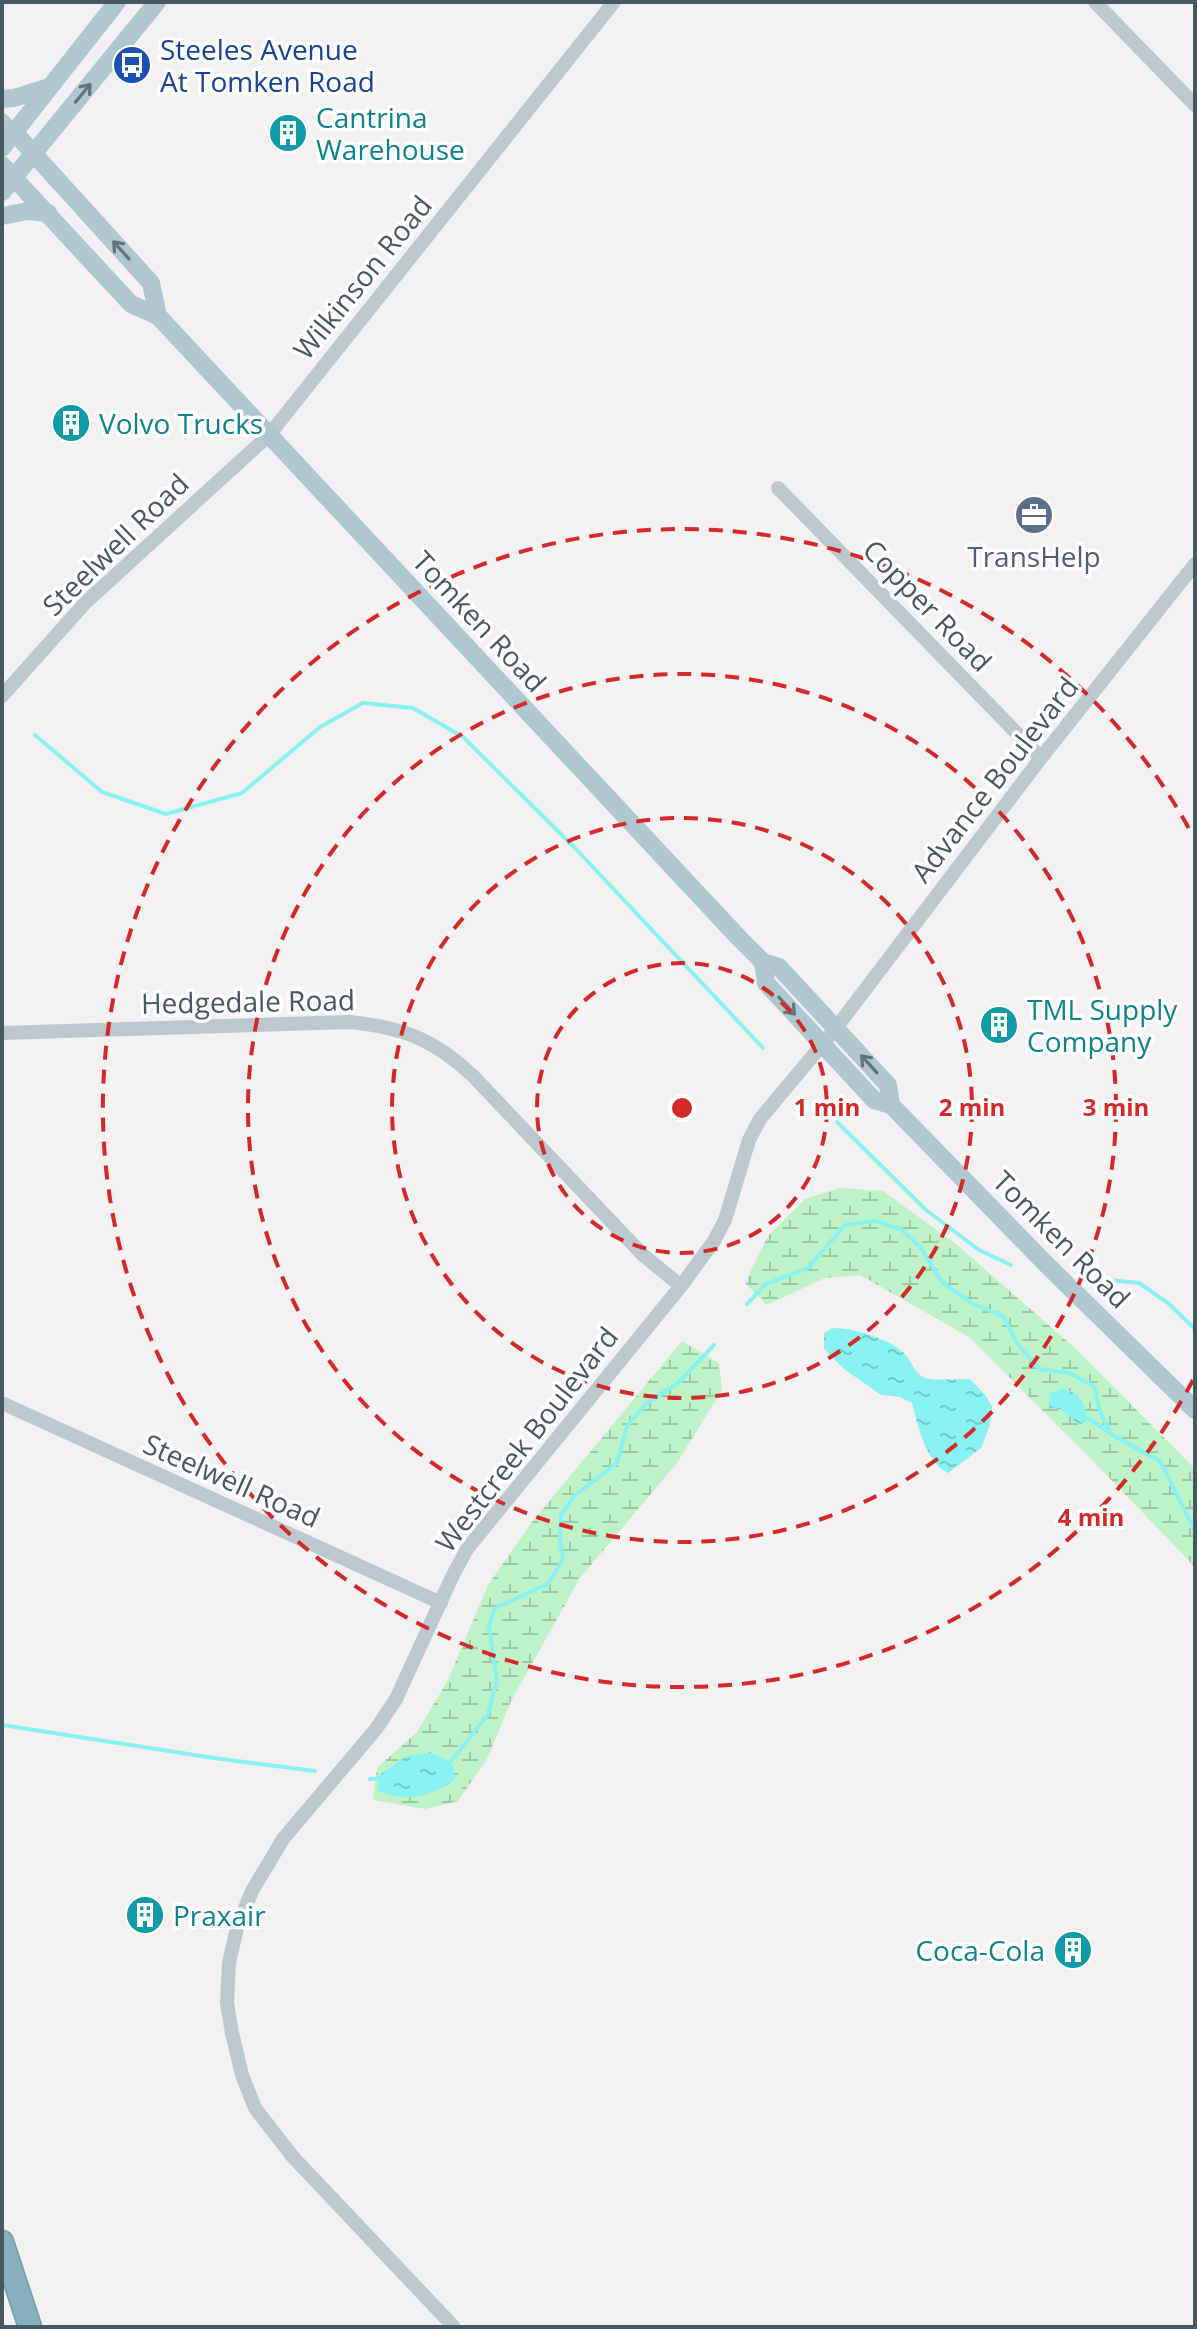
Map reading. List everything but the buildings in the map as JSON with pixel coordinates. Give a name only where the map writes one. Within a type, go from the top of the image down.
[{"type":"highway","points":[[2,2242],[30,2327]]},
{"type":"main road","points":[[2,148],[8,126],[49,87],[117,2]]},
{"type":"main road","points":[[6,179],[34,154],[157,2]]},
{"type":"main road","points":[[2,99],[49,87]]},
{"type":"main road","name":"Tomken Road","points":[[8,126],[151,283],[158,316]]},
{"type":"main road","name":"Tomken Road","points":[[6,179],[48,213],[131,304],[158,316],[763,962],[779,967],[836,1028],[888,1085],[891,1105]]},
{"type":"main road","points":[[2,216],[28,211],[48,213]]},
{"type":"main road","name":"Tomken Road","points":[[763,962],[766,983],[874,1100],[891,1105],[1047,1265],[1195,1410]]},
{"type":"street","name":"Wilkinson Road","points":[[269,435],[614,2]]},
{"type":"street","points":[[1095,2],[1195,105]]},
{"type":"street","name":"Steelwell Road","points":[[2,696],[85,603],[269,435]]},
{"type":"street","name":"Copper Road","points":[[778,488],[1041,758]]},
{"type":"street","name":"Advance Boulevard","points":[[836,1028],[1041,758],[1195,564]]},
{"type":"street","name":"Hedgedale Road","points":[[2,1033],[349,1022],[376,1025],[426,1040],[453,1057],[473,1076],[643,1255],[681,1286]]},
{"type":"street","name":"Westcreek Boulevard","points":[[454,2327],[293,2157],[255,2108],[242,2075],[227,2003],[229,1963],[237,1928],[252,1891],[283,1839],[376,1729],[396,1699],[467,1549],[681,1286],[714,1241],[725,1220],[749,1140],[760,1119],[836,1028]]},
{"type":"street","name":"Steelwell Road","points":[[2,1403],[441,1603]]},
{"type":"green space","points":[[840,1188],[883,1191],[956,1244],[1076,1349],[1195,1469],[1195,1567],[969,1337],[860,1275],[825,1278],[767,1305],[745,1283],[768,1236],[805,1199]]},
{"type":"green space","points":[[682,1341],[719,1363],[722,1390],[677,1463],[580,1578],[511,1701],[487,1759],[458,1801],[425,1809],[373,1800],[377,1768],[417,1732],[448,1680],[488,1585],[532,1522]]},
{"type":"water","points":[[833,1328],[881,1339],[905,1354],[925,1378],[970,1379],[992,1407],[990,1425],[981,1448],[948,1473],[940,1468],[928,1452],[912,1403],[900,1397],[881,1395],[844,1369],[824,1349],[824,1333]]},
{"type":"water","points":[[1063,1388],[1078,1396],[1084,1404],[1086,1421],[1081,1424],[1061,1410],[1051,1408],[1048,1403],[1051,1398],[1049,1394]]},
{"type":"water","points":[[430,1753],[452,1765],[454,1780],[436,1791],[417,1796],[397,1796],[377,1790],[381,1774],[406,1756]]},
{"type":"waterway","points":[[35,735],[102,792],[166,814],[242,793],[320,727],[363,703],[413,708],[463,737],[574,847],[763,1048]]},
{"type":"waterway","points":[[837,1122],[926,1210],[979,1250],[1011,1265]]},
{"type":"waterway","points":[[747,1304],[766,1284],[808,1268],[845,1225],[875,1221],[901,1229],[921,1248],[942,1282],[973,1304],[1003,1316],[1018,1345],[1040,1369],[1069,1373],[1094,1386],[1100,1412],[1112,1435],[1160,1461],[1195,1531]]},
{"type":"waterway","points":[[1109,1280],[1139,1283],[1168,1303],[1195,1329]]},
{"type":"waterway","points":[[449,1764],[488,1714],[497,1680],[489,1626],[495,1608],[548,1584],[563,1559],[561,1515],[574,1496],[617,1463],[627,1426],[646,1404],[678,1383],[714,1345]]},
{"type":"waterway","points":[[1083,1415],[1109,1432]]},
{"type":"waterway","points":[[2,1725],[315,1771]]},
{"type":"waterway","points":[[370,1779],[383,1778]]},
{"type":"place","name":"Steeles Avenue At Tomken Road","points":[[132,65]]},
{"type":"place","name":"Cantrina Warehouse","points":[[288,133]]},
{"type":"place","name":"Volvo Trucks","points":[[71,423]]},
{"type":"place","name":"TransHelp","points":[[1034,515]]},
{"type":"place","name":"TML Supply Company","points":[[999,1025]]},
{"type":"place","name":"Praxair","points":[[145,1915]]},
{"type":"place","name":"Coca-Cola","points":[[1073,1950]]}]
